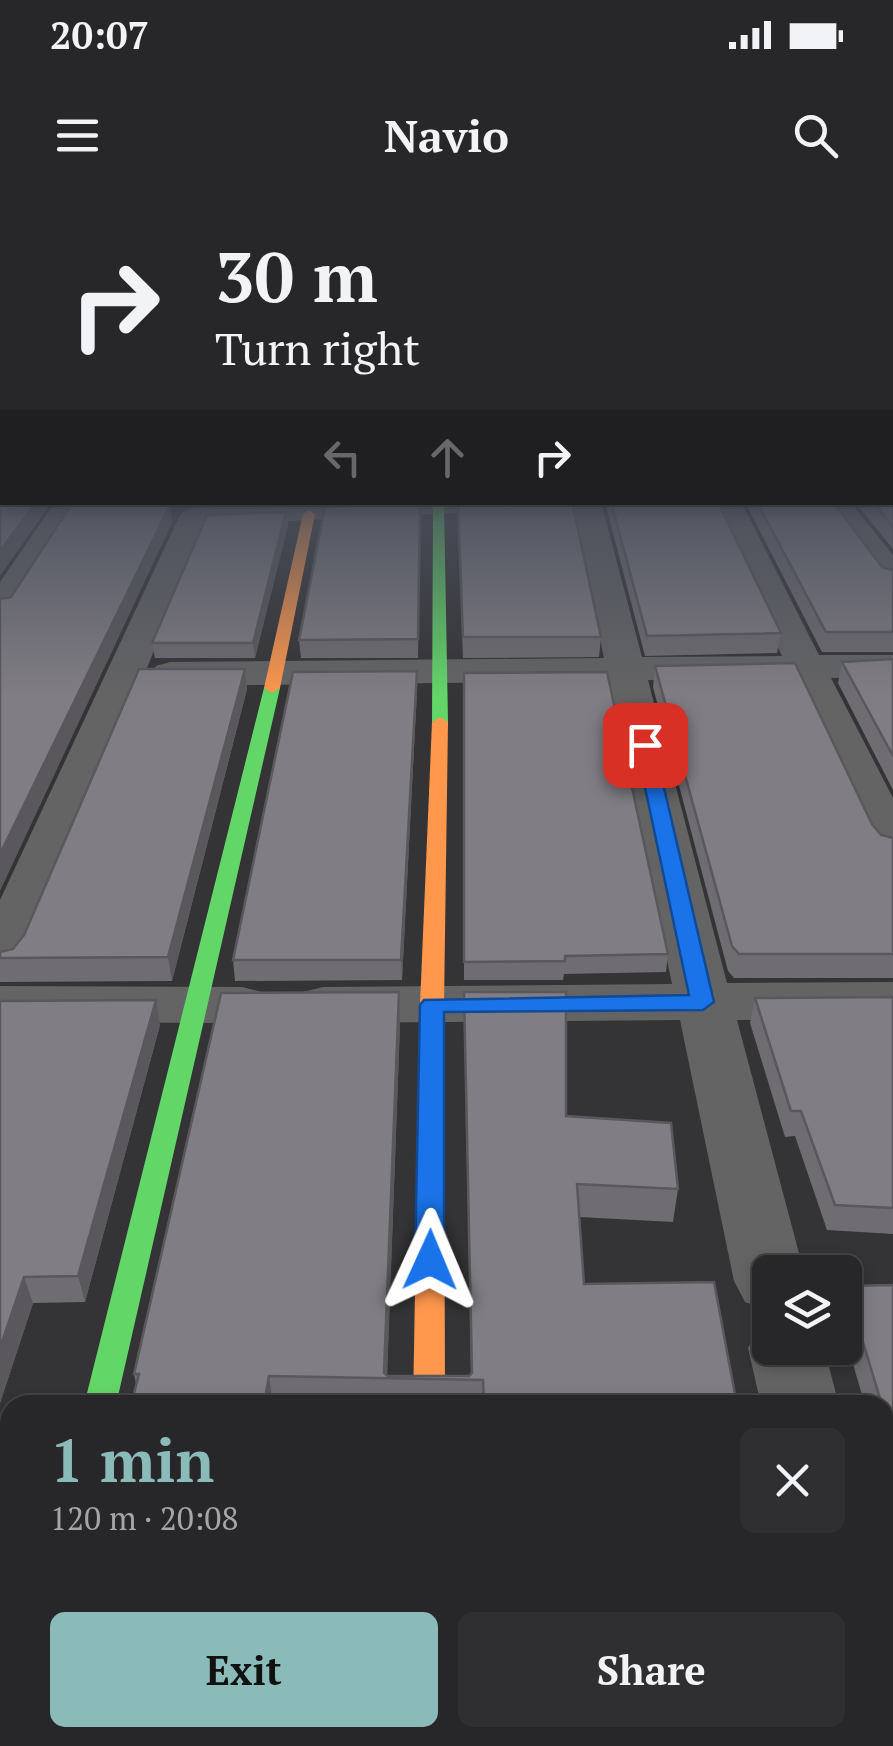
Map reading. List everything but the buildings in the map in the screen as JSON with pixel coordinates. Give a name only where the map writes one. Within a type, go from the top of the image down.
[{"type":"street","points":[[0,607],[37,552]]},
{"type":"street","points":[[0,958],[178,552]]},
{"type":"street","points":[[102,1395],[200,1005],[301,552]]},
{"type":"street","points":[[428,1395],[432,1005],[441,670],[440,552]]},
{"type":"street","points":[[599,552],[764,1255]]},
{"type":"street","points":[[750,552],[893,845]]},
{"type":"street","points":[[873,552],[893,577]]},
{"type":"street","points":[[122,674],[629,672],[893,666]]},
{"type":"street","points":[[0,1004],[893,1000]]},
{"type":"street","points":[[790,1365],[798,1395]]},
{"type":"traffic: fast","points":[[439,552],[440,722]]},
{"type":"traffic: fast","points":[[102,1395],[272,688]]},
{"type":"traffic: slow","points":[[272,688],[301,552]]},
{"type":"traffic: slow","points":[[429,1395],[432,1005],[440,722]]},
{"type":"route","points":[[430,1260],[432,1005],[703,1002],[645,745]]}]
